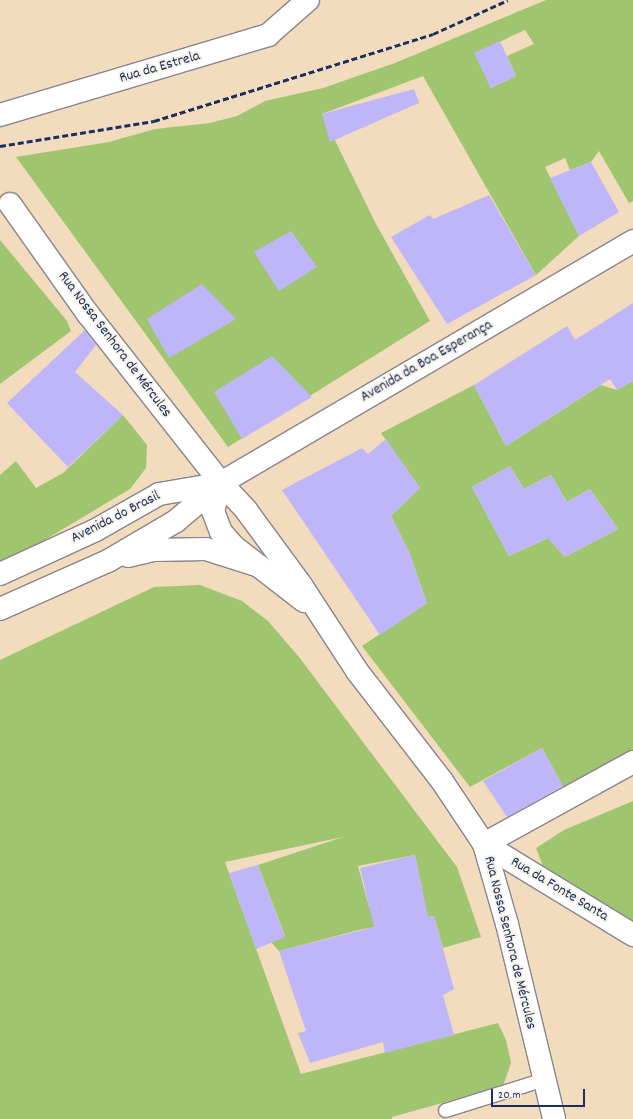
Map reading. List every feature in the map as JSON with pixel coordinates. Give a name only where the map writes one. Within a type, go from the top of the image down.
[{"type":"street","name":"Rua da Estrela","points":[[0,115],[268,35],[308,0]]},
{"type":"street","name":"Rua Nossa Senhora de Mércules","points":[[10,204],[88,314],[221,483],[246,510],[357,671],[442,780],[484,844],[507,924],[554,1119]]},
{"type":"street","name":"Avenida da Boa Esperança","points":[[221,483],[633,241]]},
{"type":"street","name":"Rua Nossa Senhora de Mércules","points":[[221,483],[213,511],[221,532],[233,546],[300,598],[325,623]]},
{"type":"street","name":"Avenida do Brasil","points":[[0,609],[108,561],[176,521],[221,483]]},
{"type":"street","name":"Avenida do Brasil","points":[[0,574],[94,531],[158,494],[221,483]]},
{"type":"street","name":"Avenida do Brasil","points":[[108,561],[153,550],[206,549],[259,566]]},
{"type":"street","points":[[484,844],[633,762]]},
{"type":"street","name":"Rua da Fonte Santa","points":[[484,844],[633,935]]},
{"type":"lane","points":[[445,1110],[544,1079]]},
{"type":"green space","points":[[546,0],[633,0],[633,201],[629,203],[599,151],[591,162],[570,170],[565,158],[545,167],[579,236],[536,275],[423,76],[322,114],[375,222],[430,321],[228,447],[16,157],[109,142],[155,129],[210,123],[237,116],[265,101],[323,88],[395,63]],"holes":[[[525,30],[534,44],[507,56],[516,76],[491,88],[475,53]]]},
{"type":"green space","points":[[0,240],[67,321],[71,331],[0,384]]},
{"type":"green space","points":[[633,381],[633,751],[565,790],[542,748],[470,787],[362,646],[427,603],[409,552],[391,516],[420,488],[381,433],[474,385],[506,446],[601,385],[617,390]],"holes":[[[510,466],[524,489],[551,475],[567,502],[590,489],[618,529],[565,557],[548,538],[509,556],[472,487]]]},
{"type":"green space","points":[[123,415],[147,445],[146,468],[130,489],[18,556],[0,562],[0,475],[16,461],[36,488],[63,473]]},
{"type":"green space","points":[[200,585],[242,601],[268,621],[299,657],[457,867],[481,937],[443,948],[434,916],[359,930],[279,951],[271,942],[285,936],[258,865],[343,837],[225,862],[301,1074],[498,1023],[506,1040],[511,1063],[503,1086],[392,1117],[392,1119],[0,1119],[0,660],[154,587]],"holes":[[[415,855],[423,894],[369,907],[358,866]]]},
{"type":"green space","points":[[633,801],[633,921],[543,866],[536,848],[564,830]]},
{"type":"building","points":[[500,41],[516,76],[491,88],[474,53]]},
{"type":"building","points":[[414,89],[419,103],[330,142],[322,114]]},
{"type":"building","points":[[591,162],[619,212],[579,236],[550,178]]},
{"type":"building","points":[[489,195],[536,275],[447,324],[391,237],[430,215],[433,219]]},
{"type":"building","points":[[291,231],[317,267],[279,291],[254,252]]},
{"type":"building","points":[[202,284],[236,319],[169,358],[147,319]]},
{"type":"building","points":[[633,303],[633,381],[617,390],[610,379],[506,446],[474,385],[567,326],[575,340]]},
{"type":"building","points":[[85,330],[96,345],[75,372],[123,415],[68,467],[7,403]]},
{"type":"building","points":[[272,356],[312,397],[242,439],[214,392]]},
{"type":"building","points":[[386,439],[420,488],[391,516],[409,552],[427,603],[380,635],[282,490],[362,448],[368,454]]},
{"type":"building","points":[[510,466],[524,489],[551,475],[567,502],[590,489],[618,529],[565,557],[548,538],[509,556],[472,487]]},
{"type":"building","points":[[542,748],[563,786],[507,817],[483,781]]},
{"type":"building","points":[[415,855],[428,917],[434,916],[454,989],[443,995],[454,1035],[385,1053],[383,1042],[310,1063],[298,1033],[306,1031],[279,951],[374,927],[360,868]]},
{"type":"building","points":[[258,865],[285,937],[256,949],[229,873]]},
{"type":"railway","points":[[0,146],[154,121],[433,34],[508,0]]}]
